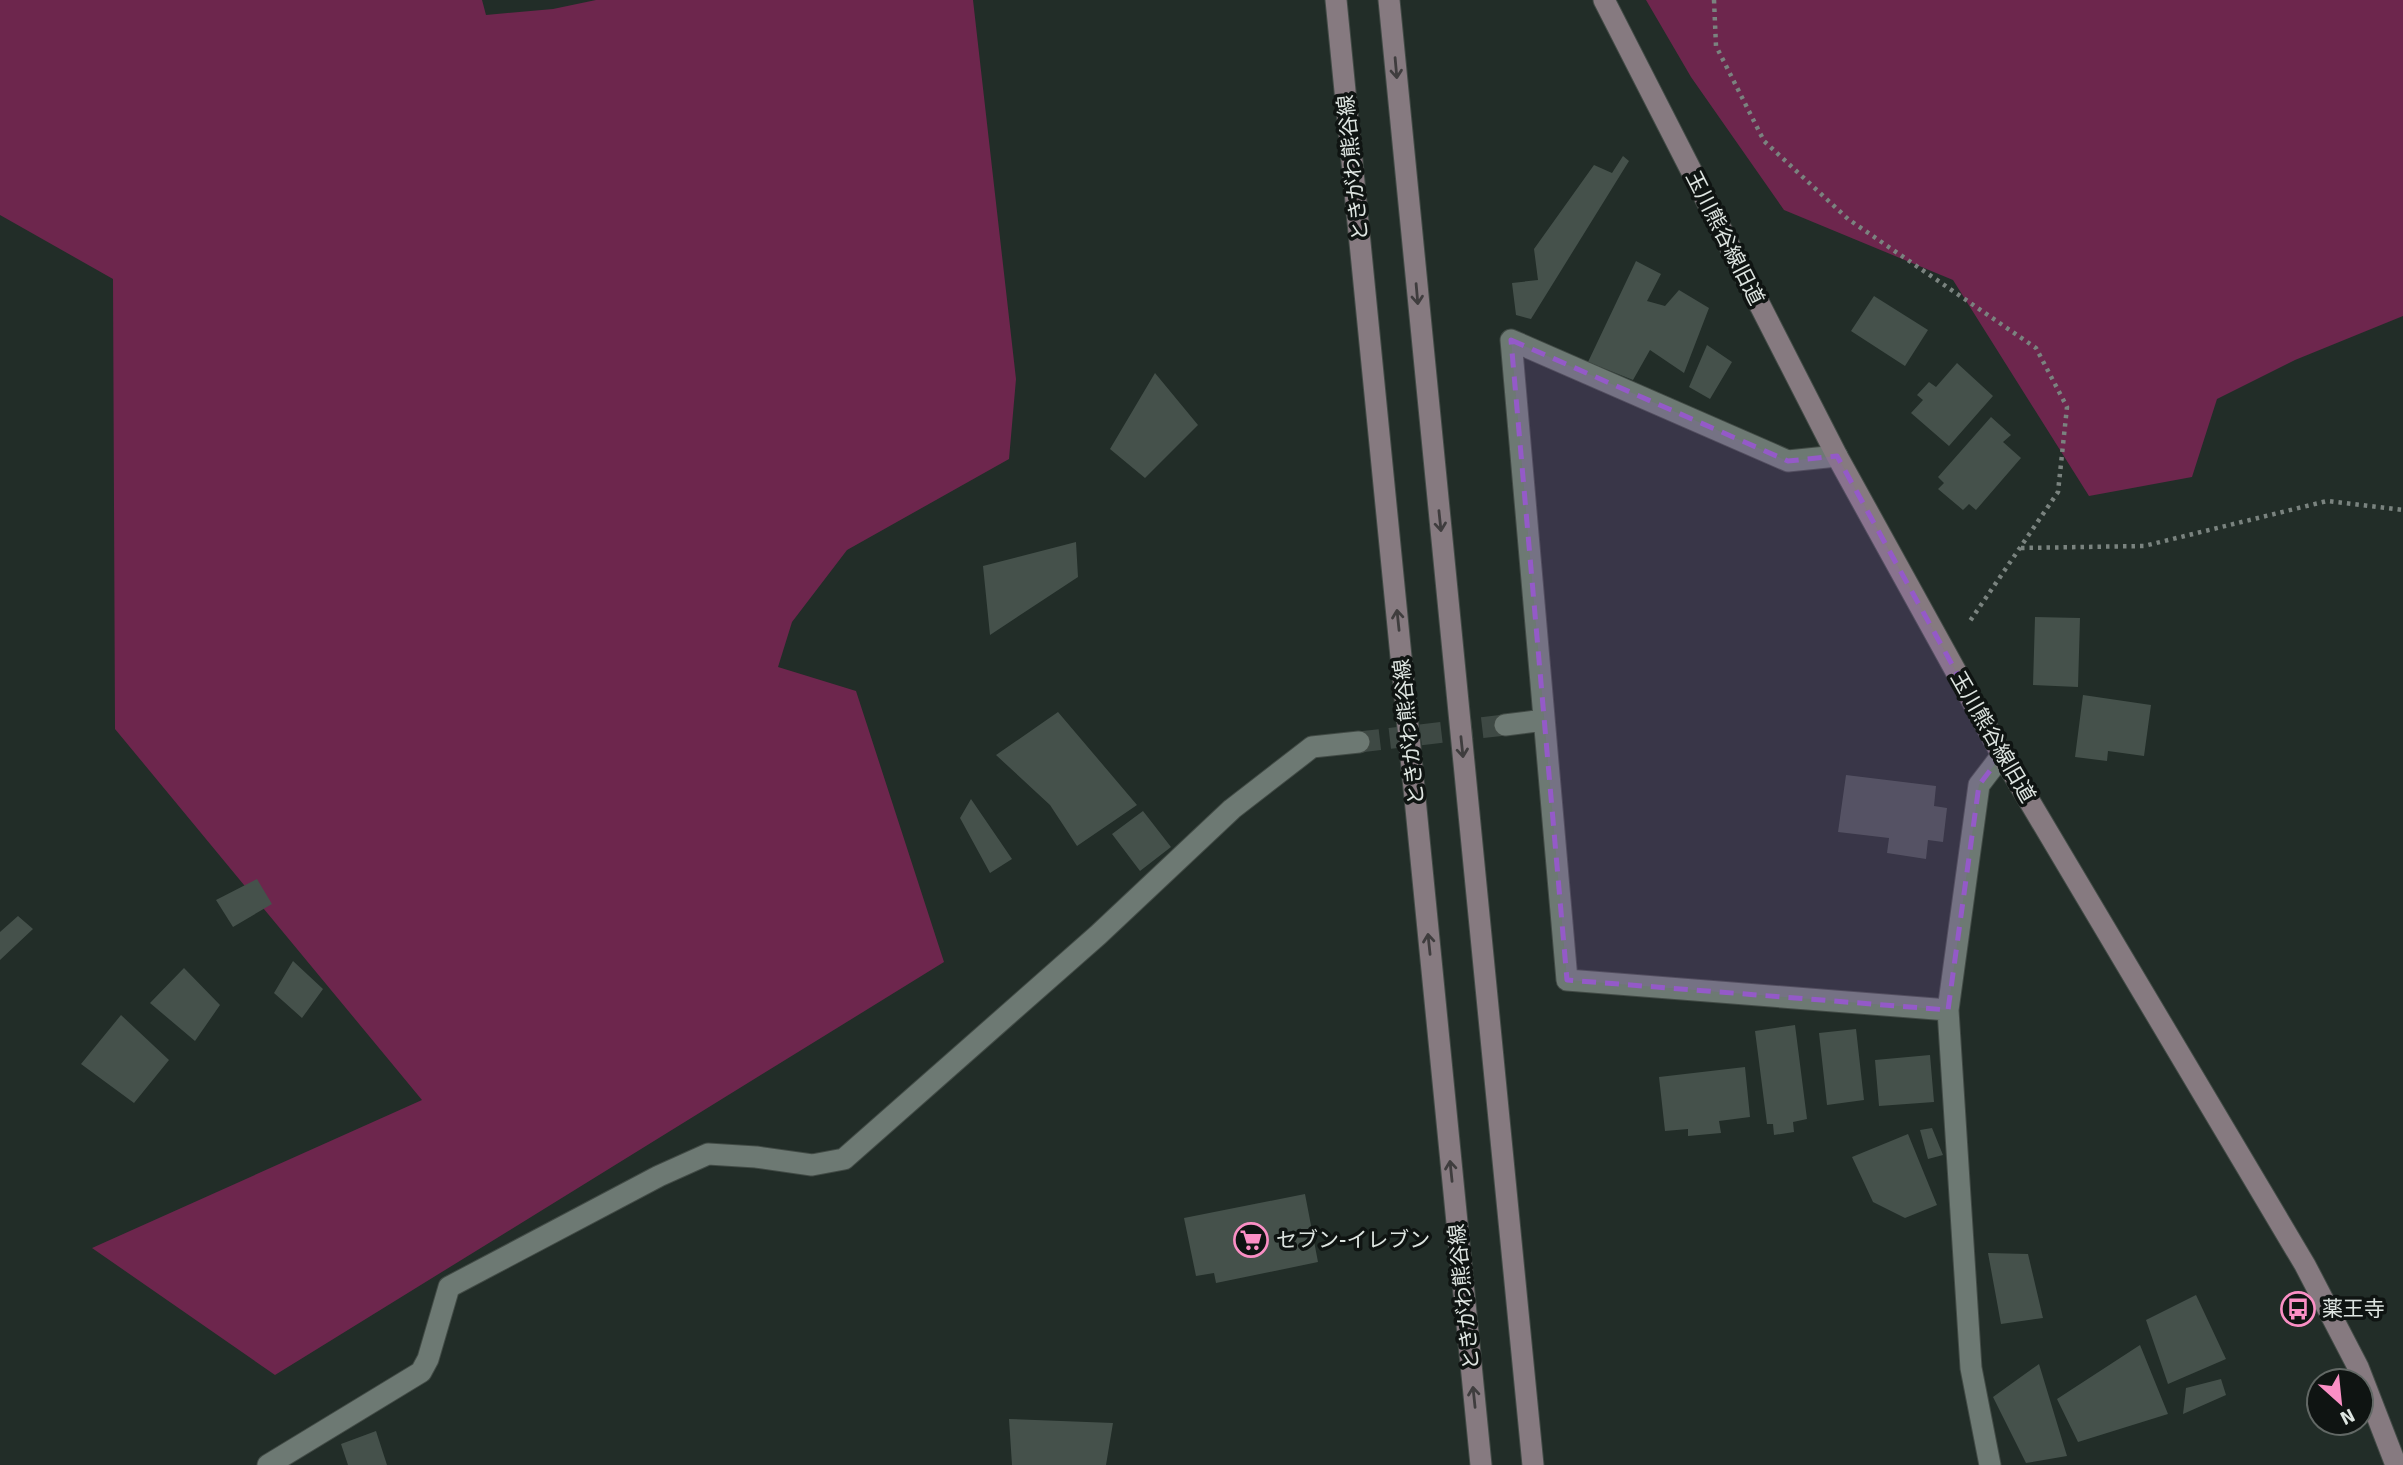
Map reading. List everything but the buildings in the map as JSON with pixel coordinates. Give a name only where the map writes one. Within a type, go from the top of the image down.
[{"type":"main road","name":"ときがわ熊谷線","points":[[1336,0],[1481,1465]]},
{"type":"main road","points":[[1389,0],[1533,1465]]},
{"type":"main road","name":"玉川熊谷線旧道","points":[[1604,0],[1837,456],[2002,755],[2305,1265],[2358,1367],[2396,1465]]},
{"type":"street","points":[[1837,456],[1788,461],[1511,340],[1567,980],[1948,1010]]},
{"type":"street","points":[[1505,725],[1545,720]]},
{"type":"street","points":[[268,1465],[421,1372],[428,1359],[449,1287],[624,1194],[708,1154],[812,1165],[844,1160],[1098,934],[1232,809],[1312,747],[1359,742]]},
{"type":"street","points":[[1990,1465],[1971,1368],[1948,1010],[1979,785],[2002,755]]},
{"type":"path","points":[[1714,0],[1716,46],[1764,141],[1848,219],[2036,348],[2067,407],[2058,492],[1947,654]]},
{"type":"path","points":[[2020,548],[2144,546],[2327,501],[2403,510]]},
{"type":"highlighted area","points":[[1511,340],[1788,461],[1837,456],[2002,755],[1979,785],[1948,1010],[1567,980]]},
{"type":"shaded area","points":[[0,0],[482,0],[486,15],[553,9],[596,0],[973,0],[1016,379],[1009,459],[847,550],[792,622],[778,667],[856,691],[944,962],[275,1375],[92,1248],[422,1100],[115,729],[113,279],[0,215]]},
{"type":"shaded area","points":[[1646,0],[2403,0],[2403,316],[2295,360],[2217,399],[2192,477],[2089,496],[1953,280],[1784,210],[1691,77]]},
{"type":"tunnel","points":[[1359,742],[1505,725]]},
{"type":"place","name":"セブン-イレブン","points":[[1251,1240]]},
{"type":"place","name":"薬王寺","points":[[2298,1309]]}]
